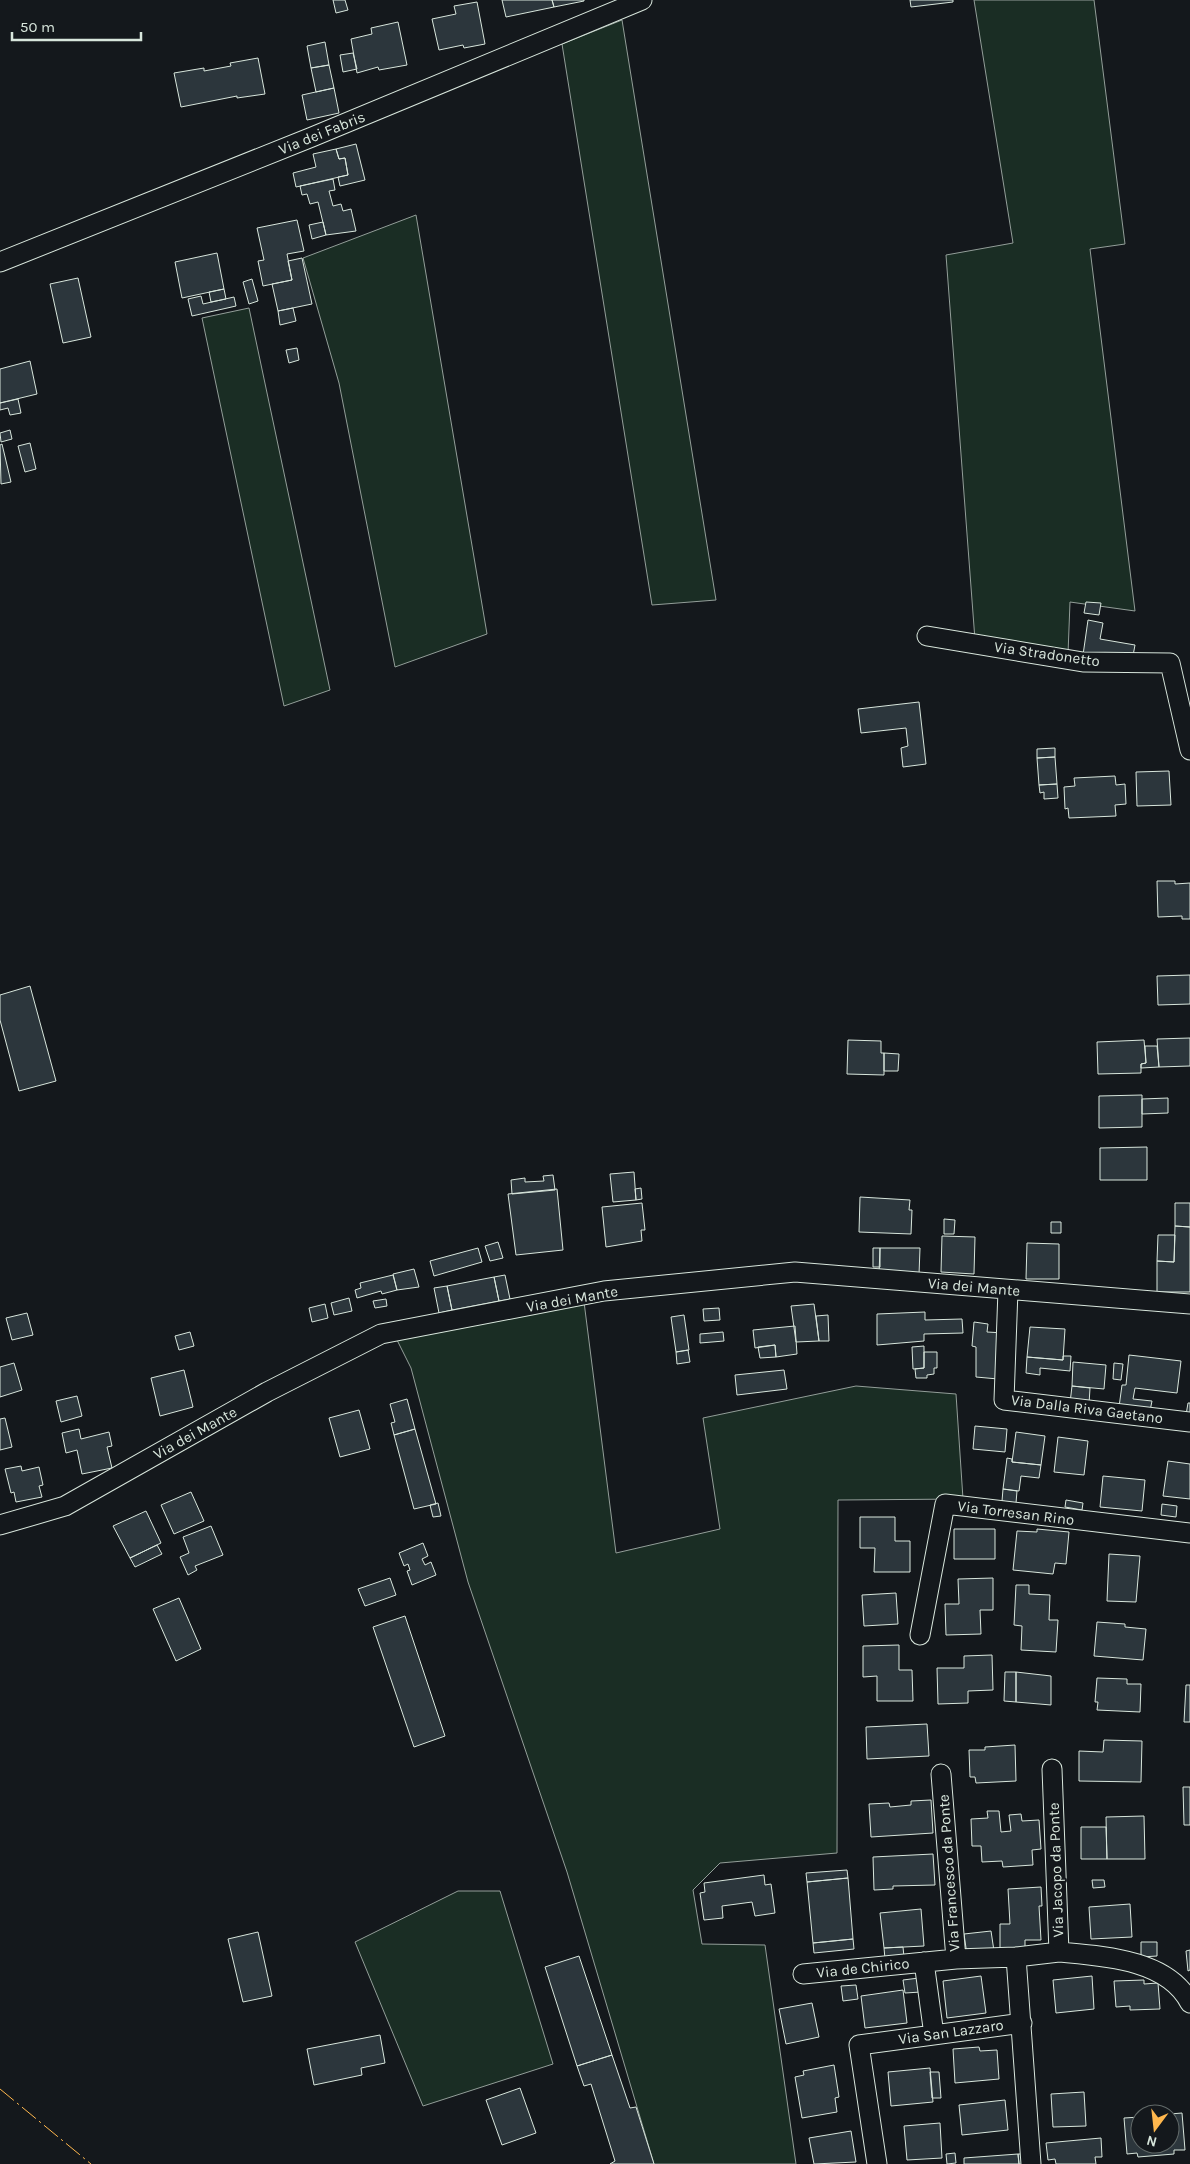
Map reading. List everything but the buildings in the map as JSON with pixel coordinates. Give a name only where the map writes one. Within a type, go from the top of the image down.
[{"type":"street","name":"Via dei Fabris","points":[[0,262],[312,137],[642,0]]},
{"type":"street","name":"Via Stradonetto","points":[[927,636],[1083,662],[1170,663],[1190,750]]},
{"type":"street","name":"Via dei Mante","points":[[0,1525],[65,1506],[268,1392],[381,1334],[604,1291],[795,1272],[1190,1304]]},
{"type":"street","name":"Via Dalla Riva Gaetano","points":[[1008,1290],[1004,1400],[1190,1422]]},
{"type":"street","name":"Via Torresan Rino","points":[[920,1635],[945,1504],[1190,1533]]},
{"type":"street","name":"Via Jacopo da Ponte","points":[[956,1959],[1016,1957],[1059,1952],[1052,1769]]},
{"type":"street","name":"Via Francesco da Ponte","points":[[924,1962],[956,1959],[941,1774]]},
{"type":"street","points":[[1059,1952],[1133,1962],[1159,1972],[1175,1985],[1190,2003]]},
{"type":"street","points":[[1016,1957],[1022,2023]]},
{"type":"street","points":[[924,1962],[934,2035]]},
{"type":"street","name":"Via de Chirico","points":[[803,1974],[924,1962]]},
{"type":"street","name":"Via San Lazzaro","points":[[877,2164],[859,2045],[1022,2023],[1031,2164]]},
{"type":"green space","points":[[974,0],[1094,0],[1125,244],[1090,249],[1135,611],[1070,602],[1068,654],[975,640],[946,255],[1013,243]]},
{"type":"green space","points":[[622,20],[716,600],[652,605],[562,44]]},
{"type":"green space","points":[[416,215],[487,634],[395,667],[339,383],[303,258]]},
{"type":"green space","points":[[249,308],[330,690],[284,706],[202,318]]},
{"type":"green space","points":[[583,1294],[616,1553],[720,1529],[703,1418],[856,1386],[956,1394],[963,1499],[838,1500],[837,1853],[720,1863],[693,1890],[702,1944],[765,1945],[796,2164],[654,2164],[567,1872],[468,1582],[411,1368],[394,1334]]},
{"type":"green space","points":[[458,1891],[500,1891],[553,2064],[423,2106],[355,1942]]},
{"type":"power","points":[[0,2089],[91,2164]]}]
